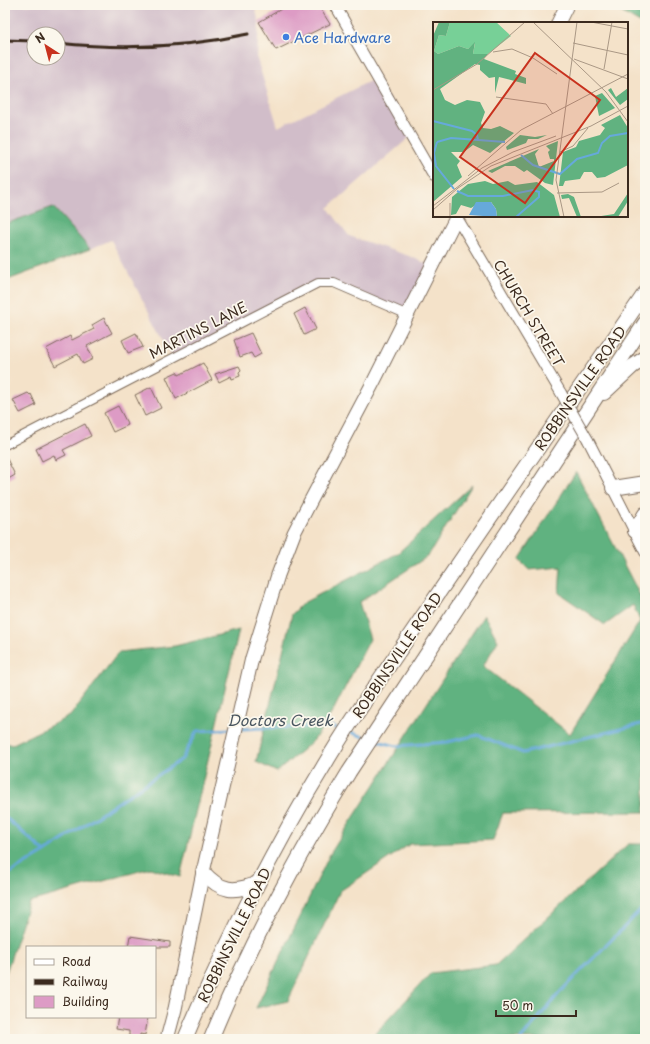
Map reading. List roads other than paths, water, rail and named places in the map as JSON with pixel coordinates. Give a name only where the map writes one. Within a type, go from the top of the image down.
[{"type":"highway","name":"ROBBINSVILLE ROAD","points":[[185,1039],[222,955],[258,883],[339,741],[645,293]]},
{"type":"highway","name":"ROBBINSVILLE ROAD","points":[[211,1039],[247,958],[275,903],[308,841],[363,748],[586,409],[645,323]]},
{"type":"highway","points":[[586,409],[633,366],[645,358]]},
{"type":"highway","points":[[613,488],[645,483]]},
{"type":"highway","points":[[635,531],[645,514]]},
{"type":"highway","points":[[203,872],[214,884],[226,889],[241,890],[258,883]]},
{"type":"main road","points":[[558,22],[567,5]]},
{"type":"main road","points":[[167,1039],[175,1009],[232,740],[252,658],[266,611],[294,533],[408,315],[457,217]]},
{"type":"street","points":[[335,5],[433,175]]},
{"type":"street","name":"CHURCH STREET","points":[[458,217],[562,393],[588,440],[645,552]]},
{"type":"street","name":"MARTINS LANE","points":[[5,445],[318,283],[334,283],[408,315]]},
{"type":"waterway","name":"Doctors Creek","points":[[374,740],[396,746],[447,742],[478,735],[523,753],[645,723]]},
{"type":"waterway","name":"Doctors Creek","points":[[239,729],[330,726],[342,730]]},
{"type":"waterway","name":"Doctors Creek","points":[[5,876],[45,852],[182,759],[197,731],[233,729]]},
{"type":"waterway","name":"Doctors Creek","points":[[350,732],[367,738]]},
{"type":"waterway","points":[[5,817],[45,852]]},
{"type":"waterway","points":[[521,1039],[561,991],[640,911],[645,909]]},
{"type":"railway","points":[[66,44],[106,47],[177,45],[224,39],[248,34]]},
{"type":"railway","points":[[5,40],[26,41]]},
{"type":"place","name":"Ace Hardware","points":[[286,37]]}]
